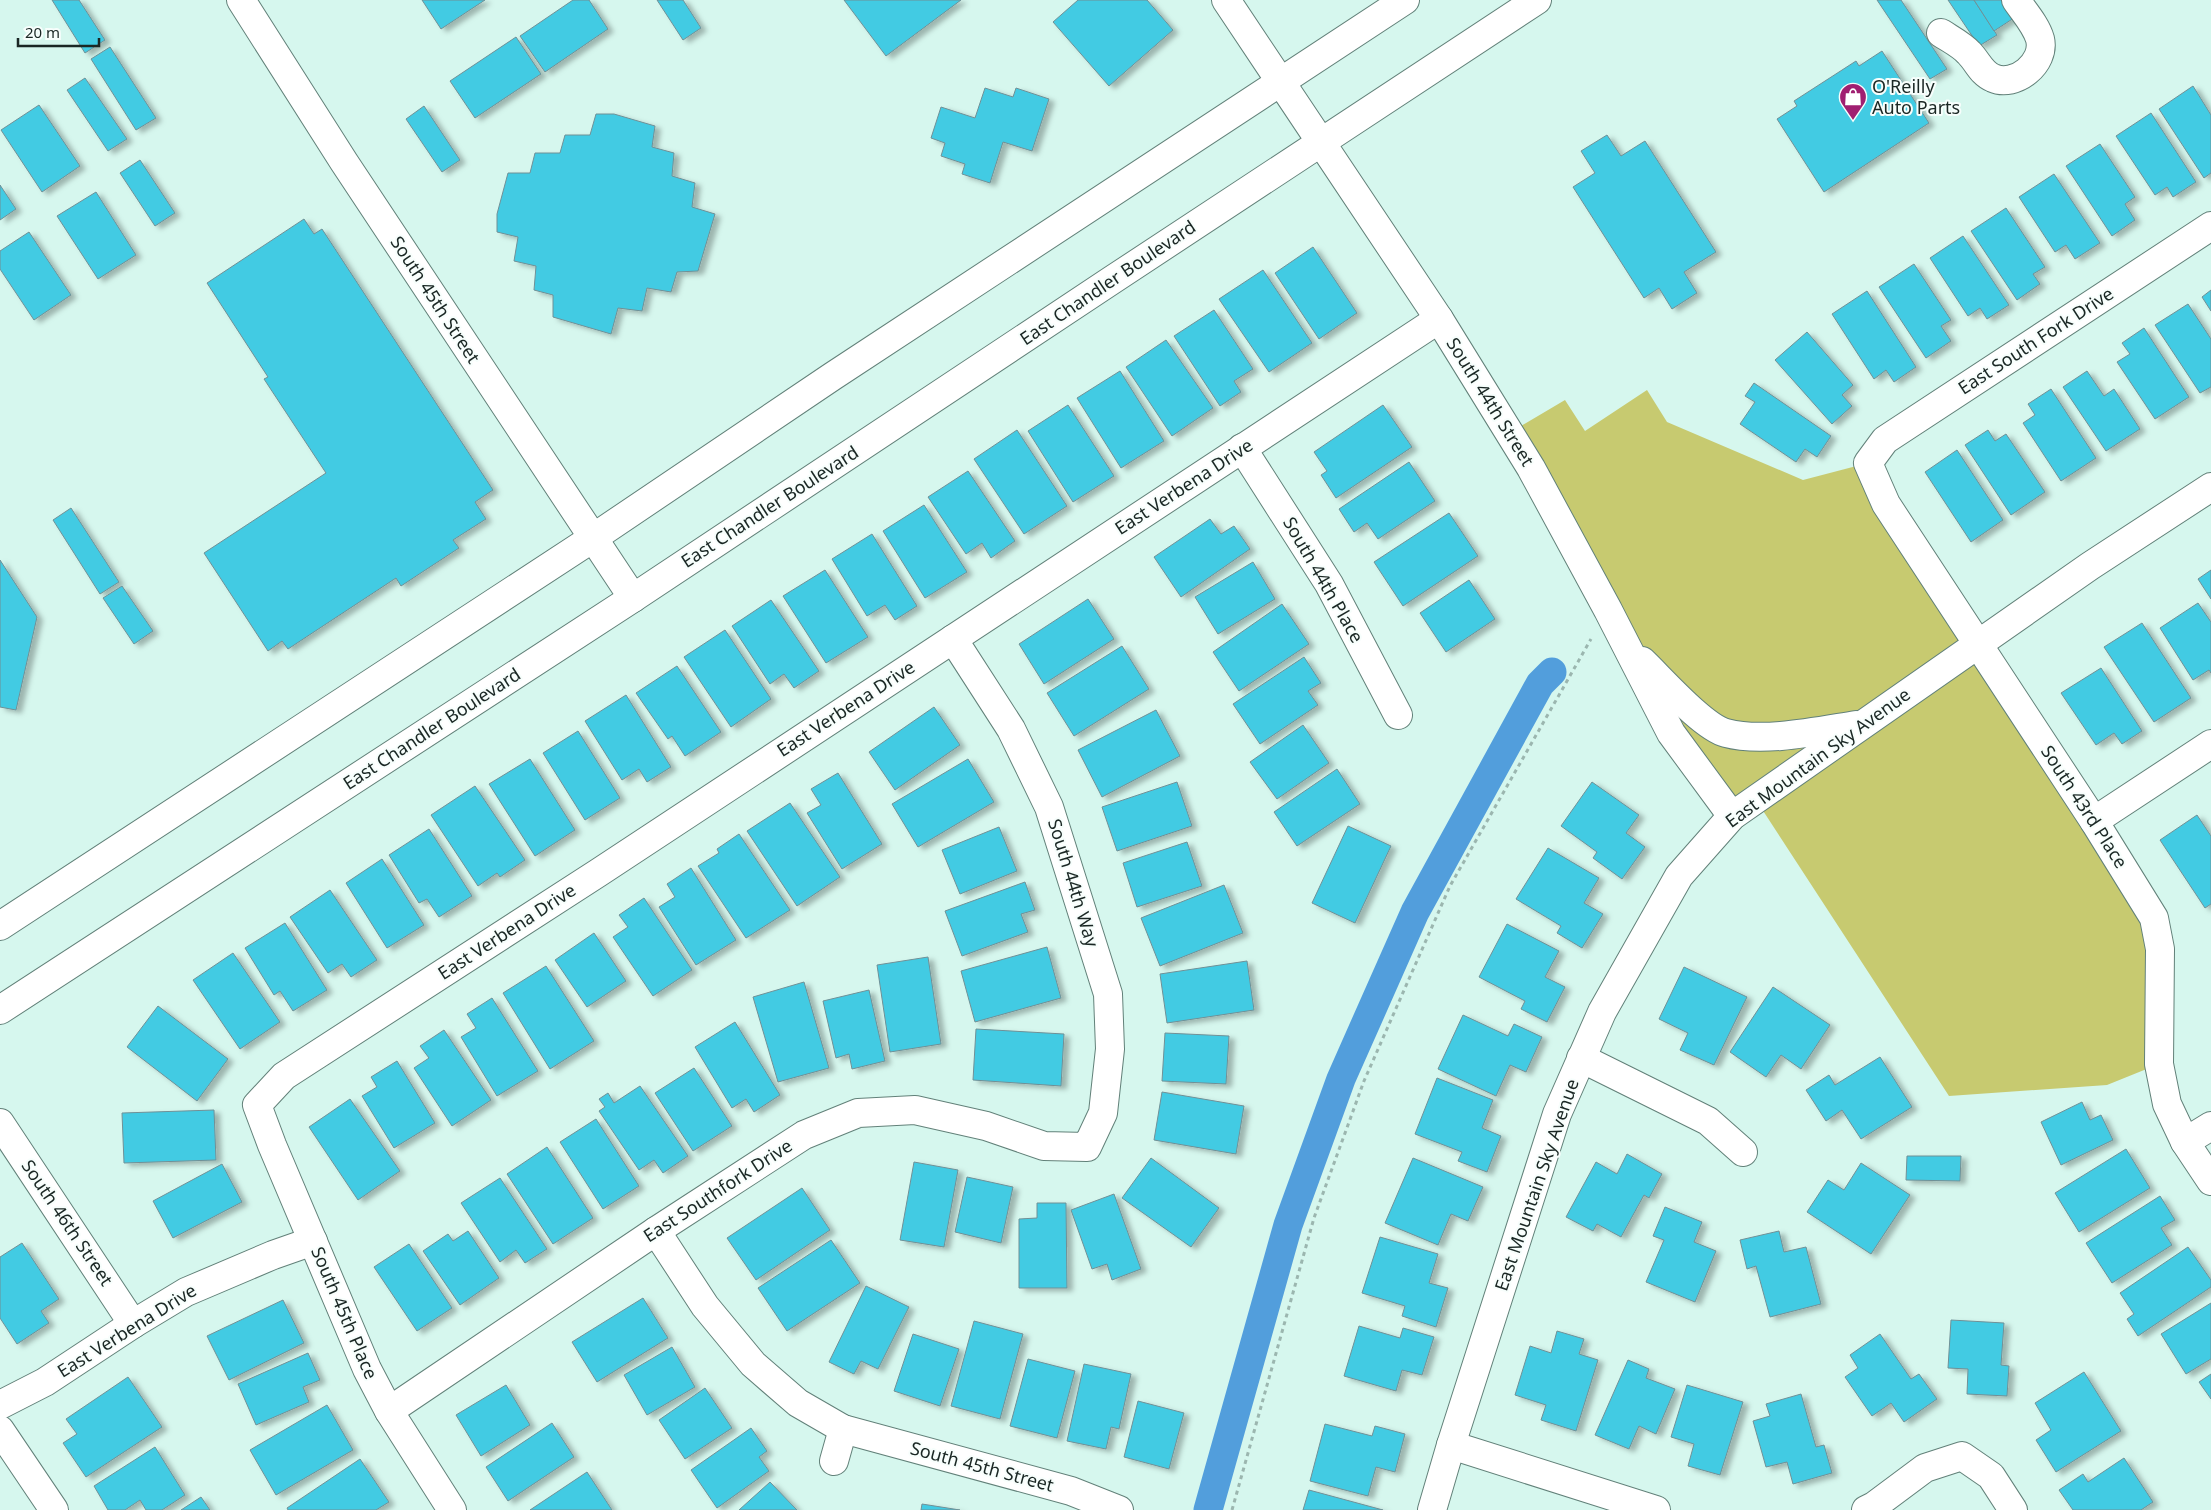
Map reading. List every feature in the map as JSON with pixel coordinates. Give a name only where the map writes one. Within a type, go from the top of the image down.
[{"type":"street","name":"South 45th Street","points":[[240,0],[344,162],[633,598]]},
{"type":"street","name":"South 44th Street","points":[[1226,0],[1439,319],[1531,468],[1608,610],[1671,733],[1732,816]]},
{"type":"street","points":[[0,926],[593,538],[841,371],[1405,0]]},
{"type":"street","name":"East Chandler Boulevard","points":[[0,1010],[633,598],[1538,0]]},
{"type":"street","points":[[1941,33],[1969,53],[1982,71],[1994,79],[2007,80],[2018,76],[2030,68],[2037,59],[2040,41],[2038,33],[2016,0]]},
{"type":"street","name":"East South Fork Drive","points":[[1868,464],[1885,440],[2211,226]]},
{"type":"street","name":"East Verbena Drive","points":[[257,1105],[284,1076],[1439,319]]},
{"type":"street","name":"South 44th Place","points":[[1242,448],[1329,584],[1398,715]]},
{"type":"street","name":"South 43rd Place","points":[[1868,464],[1886,504],[2094,820],[2154,918],[2160,949],[2159,1064],[2167,1104],[2185,1142],[2211,1181]]},
{"type":"street","name":"East Mountain Sky Avenue","points":[[1432,1510],[1557,1114],[1602,1012],[1679,876],[1732,816],[1861,724],[2090,566],[2211,487]]},
{"type":"street","name":"South 44th Way","points":[[952,639],[1010,728],[1050,807],[1108,994],[1110,1049],[1103,1113],[1087,1147]]},
{"type":"street","points":[[1625,644],[1706,721],[1725,733],[1762,737],[1861,724]]},
{"type":"street","points":[[2094,820],[2211,744]]},
{"type":"street","points":[[1581,1058],[1708,1121],[1743,1152]]},
{"type":"street","name":"South 45th Place","points":[[257,1105],[272,1145],[367,1368],[389,1411],[452,1510]]},
{"type":"street","name":"East Southfork Drive","points":[[389,1411],[804,1135],[858,1113],[915,1110],[986,1126],[1044,1146],[1087,1147]]},
{"type":"street","name":"South 46th Street","points":[[0,1123],[133,1324]]},
{"type":"street","points":[[2185,1142],[2211,1126]]},
{"type":"street","name":"South 45th Street","points":[[656,1232],[705,1306],[753,1364],[798,1403],[843,1429],[1070,1491],[1119,1510]]},
{"type":"street","name":"East Verbena Drive","points":[[0,1405],[45,1382],[133,1324],[186,1292],[273,1255],[313,1241]]},
{"type":"street","points":[[834,1461],[843,1429]]},
{"type":"street","points":[[0,1430],[54,1510]]},
{"type":"street","points":[[1451,1445],[1656,1510]]},
{"type":"street","points":[[1866,1510],[1925,1468],[1962,1456],[1991,1476],[2013,1510]]},
{"type":"path","points":[[1232,1510],[1314,1218],[1364,1081],[1450,886],[1608,610]]},
{"type":"green space","points":[[1647,390],[1667,422],[1803,480],[1868,463],[2154,918],[2159,1064],[2107,1085],[1949,1096],[1756,800],[1732,816],[1509,433],[1565,400],[1585,431]]},
{"type":"building","points":[[52,0],[79,0],[105,40],[85,53]]},
{"type":"building","points":[[422,0],[485,0],[441,29]]},
{"type":"building","points":[[573,0],[589,0],[608,29],[545,72],[520,36]]},
{"type":"building","points":[[657,0],[683,0],[701,28],[683,40]]},
{"type":"building","points":[[844,0],[961,0],[886,56]]},
{"type":"building","points":[[1078,0],[1147,0],[1173,30],[1109,86],[1053,22]]},
{"type":"building","points":[[1877,0],[1901,0],[1947,69],[1930,79]]},
{"type":"building","points":[[1948,0],[1974,0],[1997,35],[1979,46]]},
{"type":"building","points":[[1974,0],[2007,0],[2017,16],[1994,31]]},
{"type":"building","points":[[516,37],[541,74],[475,118],[450,81]]},
{"type":"building","points":[[110,47],[156,118],[136,130],[91,59]]},
{"type":"building","name":"O'Reilly Auto Parts","points":[[1882,51],[1929,123],[1824,192],[1777,119],[1797,106],[1794,101],[1856,61],[1859,66]]},
{"type":"building","points":[[85,78],[127,139],[108,151],[67,90]]},
{"type":"building","points":[[2193,86],[2211,115],[2211,173],[2204,178],[2159,109]]},
{"type":"building","points":[[985,88],[1013,97],[1016,88],[1049,99],[1032,151],[1003,142],[990,183],[962,174],[965,164],[941,156],[945,143],[931,138],[941,107],[975,118]]},
{"type":"building","points":[[39,105],[80,166],[42,192],[1,130]]},
{"type":"building","points":[[424,106],[460,160],[442,172],[406,119]]},
{"type":"building","points":[[2151,113],[2196,182],[2173,197],[2167,187],[2155,195],[2116,136]]},
{"type":"building","points":[[596,114],[614,114],[655,126],[652,147],[674,153],[672,176],[695,183],[692,207],[715,214],[698,271],[677,272],[671,292],[647,288],[642,311],[618,308],[611,334],[553,317],[553,295],[534,290],[536,266],[514,261],[518,237],[497,232],[497,214],[508,173],[530,173],[535,153],[560,153],[565,135],[590,135]]},
{"type":"building","points":[[1607,135],[1621,156],[1645,141],[1716,252],[1684,272],[1697,293],[1672,309],[1659,288],[1644,298],[1573,187],[1595,173],[1581,151]]},
{"type":"building","points":[[2100,144],[2135,197],[2125,204],[2135,220],[2112,236],[2066,166]]},
{"type":"building","points":[[140,160],[175,213],[155,226],[120,173]]},
{"type":"building","points":[[2054,174],[2100,243],[2075,259],[2066,245],[2055,252],[2019,197]]},
{"type":"building","points":[[0,185],[16,209],[0,220]]},
{"type":"building","points":[[96,192],[136,255],[98,279],[57,216]]},
{"type":"building","points":[[2006,208],[2045,267],[2033,274],[2040,284],[2017,300],[1971,231]]},
{"type":"building","points":[[304,219],[314,234],[322,229],[493,490],[475,502],[486,519],[453,540],[459,548],[401,586],[396,578],[288,649],[282,641],[268,651],[204,553],[326,473],[264,379],[268,377],[207,283]]},
{"type":"building","points":[[29,232],[71,295],[34,320],[0,269],[0,251]]},
{"type":"building","points":[[1963,236],[2009,305],[1987,319],[1980,308],[1968,316],[1930,258]]},
{"type":"building","points":[[1313,247],[1357,313],[1319,339],[1275,273]]},
{"type":"building","points":[[1914,264],[1951,320],[1941,326],[1951,341],[1926,358],[1879,287]]},
{"type":"building","points":[[1263,270],[1312,343],[1269,372],[1219,299]]},
{"type":"building","points":[[2211,290],[2211,311],[2202,297]]},
{"type":"building","points":[[1867,291],[1916,367],[1894,382],[1886,370],[1874,379],[1832,314]]},
{"type":"building","points":[[2188,304],[2211,339],[2211,387],[2200,393],[2155,325]]},
{"type":"building","points":[[1214,310],[1253,369],[1234,381],[1241,392],[1220,406],[1174,336]]},
{"type":"building","points":[[2144,328],[2189,397],[2155,419],[2117,362],[2130,354],[2122,343]]},
{"type":"building","points":[[1807,332],[1853,385],[1842,395],[1852,406],[1832,424],[1775,360]]},
{"type":"building","points":[[1166,340],[1213,408],[1172,436],[1126,367]]},
{"type":"building","points":[[1120,371],[1164,441],[1121,468],[1077,398]]},
{"type":"building","points":[[2087,371],[2104,396],[2114,389],[2140,429],[2106,451],[2063,387]]},
{"type":"building","points":[[1754,383],[1831,436],[1817,457],[1805,449],[1796,462],[1740,424],[1755,402],[1745,396]]},
{"type":"building","points":[[2051,389],[2096,458],[2061,481],[2023,423],[2035,415],[2028,404]]},
{"type":"building","points":[[1068,405],[1114,476],[1073,502],[1028,431]]},
{"type":"building","points":[[1383,405],[1412,447],[1336,498],[1321,475],[1327,471],[1314,452]]},
{"type":"building","points":[[1017,430],[1067,506],[1024,534],[974,459]]},
{"type":"building","points":[[1988,430],[1995,441],[2006,434],[2045,492],[2011,515],[1965,445]]},
{"type":"building","points":[[1957,450],[2003,520],[1971,542],[1925,472]]},
{"type":"building","points":[[1409,462],[1435,501],[1378,539],[1367,523],[1354,532],[1339,509]]},
{"type":"building","points":[[968,471],[1015,541],[991,558],[982,543],[966,554],[928,497]]},
{"type":"building","points":[[924,505],[967,572],[925,598],[883,531]]},
{"type":"building","points":[[71,508],[119,582],[100,594],[53,520]]},
{"type":"building","points":[[1449,513],[1478,556],[1403,606],[1374,562]]},
{"type":"building","points":[[1210,519],[1221,534],[1234,526],[1250,549],[1181,597],[1154,557]]},
{"type":"building","points":[[872,534],[917,606],[895,620],[885,605],[867,616],[832,559]]},
{"type":"building","points":[[0,560],[37,617],[16,710],[0,707]]},
{"type":"building","points":[[1253,562],[1275,599],[1218,634],[1195,597]]},
{"type":"building","points":[[825,570],[868,637],[826,663],[783,596]]},
{"type":"building","points":[[2211,570],[2211,599],[2198,579]]},
{"type":"building","points":[[1469,580],[1495,619],[1446,652],[1420,613]]},
{"type":"building","points":[[122,586],[153,631],[134,644],[103,598]]},
{"type":"building","points":[[1088,599],[1114,639],[1044,684],[1019,644]]},
{"type":"building","points":[[771,600],[819,671],[794,688],[784,674],[770,684],[732,626]]},
{"type":"building","points":[[2198,603],[2211,622],[2211,673],[2209,670],[2193,680],[2160,628]]},
{"type":"building","points":[[1282,604],[1309,644],[1239,691],[1213,652]]},
{"type":"building","points":[[2142,623],[2191,698],[2154,722],[2104,647]]},
{"type":"building","points":[[725,630],[771,699],[731,727],[684,657]]},
{"type":"building","points":[[1122,646],[1149,689],[1074,736],[1047,693]]},
{"type":"building","points":[[1304,657],[1321,683],[1308,691],[1318,705],[1260,744],[1233,704]]},
{"type":"building","points":[[677,666],[721,732],[685,756],[672,736],[668,739],[636,693]]},
{"type":"building","points":[[2101,668],[2142,731],[2122,744],[2114,733],[2096,745],[2061,693]]},
{"type":"building","points":[[626,695],[671,767],[647,782],[639,769],[622,780],[585,721]]},
{"type":"building","points":[[934,707],[960,745],[895,790],[869,752]]},
{"type":"building","points":[[1156,710],[1180,756],[1102,797],[1078,750]]},
{"type":"building","points":[[1303,725],[1329,763],[1277,799],[1250,762]]},
{"type":"building","points":[[578,731],[620,798],[585,820],[543,753]]},
{"type":"building","points":[[530,759],[575,830],[535,856],[489,784]]},
{"type":"building","points":[[968,759],[994,802],[918,847],[892,804]]},
{"type":"building","points":[[1337,769],[1360,804],[1297,846],[1274,812]]},
{"type":"building","points":[[838,773],[882,844],[842,869],[807,813],[821,805],[811,789]]},
{"type":"building","points":[[1177,782],[1192,826],[1117,851],[1102,807]]},
{"type":"building","points":[[1592,782],[1639,815],[1626,833],[1645,847],[1622,879],[1593,858],[1597,852],[1561,826]]},
{"type":"building","points":[[475,786],[525,860],[500,877],[497,873],[478,886],[431,815]]},
{"type":"building","points":[[790,803],[840,877],[797,906],[747,831]]},
{"type":"building","points":[[2197,815],[2211,836],[2211,904],[2205,908],[2160,840]]},
{"type":"building","points":[[1348,826],[1391,846],[1355,923],[1312,903]]},
{"type":"building","points":[[999,827],[1017,871],[960,894],[942,850]]},
{"type":"building","points":[[429,829],[472,896],[439,917],[427,899],[419,903],[389,855]]},
{"type":"building","points":[[739,834],[790,910],[746,938],[698,866],[719,853],[717,849]]},
{"type":"building","points":[[1187,842],[1202,886],[1137,907],[1123,863]]},
{"type":"building","points":[[1548,848],[1599,878],[1584,903],[1603,914],[1582,948],[1557,933],[1561,926],[1516,899]]},
{"type":"building","points":[[382,859],[424,925],[387,948],[346,883]]},
{"type":"building","points":[[691,868],[736,940],[696,965],[659,907],[675,897],[667,884]]},
{"type":"building","points":[[1025,882],[1035,910],[1021,914],[1028,932],[962,956],[945,911]]},
{"type":"building","points":[[1224,885],[1243,933],[1160,966],[1141,918]]},
{"type":"building","points":[[330,890],[377,960],[351,977],[342,964],[328,973],[290,917]]},
{"type":"building","points":[[644,898],[692,970],[653,996],[613,937],[628,927],[619,915]]},
{"type":"building","points":[[285,923],[327,990],[293,1011],[280,991],[274,995],[245,948]]},
{"type":"building","points":[[1507,924],[1559,951],[1545,977],[1565,987],[1547,1022],[1521,1009],[1525,1001],[1479,977]]},
{"type":"building","points":[[594,933],[626,981],[587,1007],[555,960]]},
{"type":"building","points":[[1047,947],[1061,998],[975,1022],[961,971]]},
{"type":"building","points":[[233,953],[280,1022],[240,1049],[193,980]]},
{"type":"building","points":[[928,957],[941,1044],[890,1052],[877,965]]},
{"type":"building","points":[[1247,961],[1254,1010],[1167,1023],[1160,974]]},
{"type":"building","points":[[546,966],[594,1041],[550,1069],[503,993]]},
{"type":"building","points":[[1684,967],[1747,997],[1714,1065],[1680,1050],[1688,1033],[1659,1019]]},
{"type":"building","points":[[804,982],[829,1068],[778,1082],[753,997]]},
{"type":"building","points":[[1773,987],[1830,1025],[1801,1069],[1781,1055],[1766,1077],[1730,1052]]},
{"type":"building","points":[[869,990],[885,1061],[852,1069],[849,1054],[836,1058],[823,1001]]},
{"type":"building","points":[[492,998],[538,1071],[497,1096],[461,1037],[476,1028],[467,1014]]},
{"type":"building","points":[[158,1006],[228,1059],[197,1101],[127,1047]]},
{"type":"building","points":[[1463,1015],[1508,1036],[1514,1024],[1542,1037],[1526,1072],[1510,1065],[1496,1096],[1438,1069]]},
{"type":"building","points":[[735,1022],[780,1095],[754,1112],[746,1099],[732,1108],[695,1047]]},
{"type":"building","points":[[976,1029],[1064,1034],[1061,1086],[973,1080]]},
{"type":"building","points":[[444,1030],[491,1100],[452,1126],[414,1068],[429,1058],[420,1046]]},
{"type":"building","points":[[1165,1033],[1229,1036],[1226,1084],[1162,1081]]},
{"type":"building","points":[[1880,1057],[1912,1107],[1861,1139],[1842,1110],[1826,1121],[1806,1090],[1829,1075],[1835,1085]]},
{"type":"building","points":[[397,1061],[435,1123],[394,1148],[362,1096],[377,1087],[371,1077]]},
{"type":"building","points":[[694,1068],[732,1126],[693,1151],[655,1093]]},
{"type":"building","points":[[1437,1078],[1493,1100],[1482,1128],[1501,1136],[1487,1172],[1458,1161],[1462,1152],[1415,1134]]},
{"type":"building","points":[[640,1086],[688,1156],[663,1173],[654,1160],[639,1170],[599,1111],[605,1107],[599,1099],[608,1093],[614,1103]]},
{"type":"building","points":[[1162,1092],[1244,1106],[1236,1154],[1154,1140]]},
{"type":"building","points":[[350,1099],[400,1171],[358,1200],[309,1127]]},
{"type":"building","points":[[2082,1102],[2090,1120],[2101,1115],[2113,1140],[2061,1165],[2041,1122]]},
{"type":"building","points":[[214,1110],[216,1160],[124,1163],[122,1113]]},
{"type":"building","points":[[596,1119],[639,1186],[603,1209],[560,1142]]},
{"type":"building","points":[[547,1147],[593,1218],[553,1244],[507,1174]]},
{"type":"building","points":[[2126,1149],[2150,1188],[2079,1232],[2055,1193]]},
{"type":"building","points":[[1627,1154],[1662,1174],[1649,1198],[1644,1195],[1621,1237],[1597,1224],[1593,1231],[1566,1217],[1596,1162],[1617,1174]]},
{"type":"building","points":[[1907,1156],[1961,1156],[1960,1181],[1906,1180]]},
{"type":"building","points":[[1151,1158],[1219,1208],[1191,1247],[1122,1198]]},
{"type":"building","points":[[1413,1158],[1483,1187],[1468,1221],[1451,1214],[1438,1245],[1385,1223]]},
{"type":"building","points":[[914,1162],[958,1170],[944,1247],[900,1240]]},
{"type":"building","points":[[1861,1163],[1910,1195],[1871,1254],[1807,1212],[1828,1180],[1844,1190]]},
{"type":"building","points":[[222,1164],[242,1202],[173,1238],[153,1201]]},
{"type":"building","points":[[967,1177],[1013,1187],[1001,1243],[955,1232]]},
{"type":"building","points":[[500,1178],[547,1249],[525,1263],[516,1250],[500,1262],[461,1203]]},
{"type":"building","points":[[802,1188],[830,1230],[756,1280],[727,1238]]},
{"type":"building","points":[[1114,1194],[1141,1269],[1112,1280],[1107,1264],[1092,1269],[1071,1210]]},
{"type":"building","points":[[2160,1196],[2175,1220],[2161,1228],[2172,1245],[2112,1283],[2086,1243]]},
{"type":"building","points":[[1037,1203],[1066,1203],[1067,1288],[1019,1288],[1019,1219],[1037,1218]]},
{"type":"building","points":[[1665,1207],[1702,1222],[1694,1242],[1716,1251],[1695,1302],[1646,1282],[1664,1240],[1653,1236]]},
{"type":"building","points":[[468,1231],[499,1278],[460,1305],[423,1251],[448,1234],[453,1241]]},
{"type":"building","points":[[1779,1231],[1784,1252],[1806,1247],[1821,1304],[1770,1317],[1756,1266],[1747,1269],[1740,1240]]},
{"type":"building","points":[[1380,1237],[1438,1254],[1429,1283],[1448,1288],[1436,1327],[1402,1316],[1405,1306],[1362,1293]]},
{"type":"building","points":[[831,1240],[860,1283],[787,1331],[758,1288]]},
{"type":"building","points":[[22,1243],[59,1299],[41,1311],[49,1323],[17,1344],[0,1318],[0,1257]]},
{"type":"building","points":[[409,1244],[452,1308],[417,1331],[374,1267]]},
{"type":"building","points":[[2188,1247],[2211,1280],[2211,1287],[2138,1336],[2127,1319],[2134,1314],[2120,1293]]},
{"type":"building","points":[[866,1286],[909,1307],[878,1369],[861,1361],[854,1374],[829,1362]]},
{"type":"building","points":[[643,1298],[668,1338],[597,1382],[572,1342]]},
{"type":"building","points":[[283,1300],[304,1343],[229,1380],[207,1336]]},
{"type":"building","points":[[2211,1303],[2211,1359],[2186,1374],[2161,1334]]},
{"type":"building","points":[[1951,1320],[2004,1323],[2001,1365],[2009,1366],[2007,1396],[1967,1394],[1968,1369],[1948,1368]]},
{"type":"building","points":[[974,1321],[1023,1334],[1000,1419],[951,1406]]},
{"type":"building","points":[[1359,1326],[1400,1338],[1403,1328],[1434,1337],[1422,1375],[1402,1370],[1396,1391],[1344,1376]]},
{"type":"building","points":[[1557,1331],[1584,1339],[1579,1354],[1598,1360],[1576,1431],[1541,1420],[1546,1405],[1515,1395],[1530,1346],[1551,1353]]},
{"type":"building","points":[[913,1334],[959,1349],[940,1406],[894,1391]]},
{"type":"building","points":[[1880,1334],[1911,1379],[1919,1374],[1937,1399],[1904,1422],[1891,1403],[1872,1416],[1845,1377],[1858,1368],[1850,1355]]},
{"type":"building","points":[[672,1347],[695,1387],[647,1415],[624,1375]]},
{"type":"building","points":[[308,1353],[320,1380],[303,1387],[309,1402],[256,1425],[238,1384]]},
{"type":"building","points":[[1028,1359],[1075,1371],[1057,1438],[1010,1426]]},
{"type":"building","points":[[1628,1360],[1649,1369],[1646,1378],[1675,1389],[1656,1434],[1639,1426],[1629,1449],[1595,1435]]},
{"type":"building","points":[[1084,1364],[1131,1374],[1119,1429],[1111,1427],[1106,1449],[1067,1441]]},
{"type":"building","points":[[2084,1372],[2121,1431],[2056,1472],[2036,1440],[2051,1430],[2035,1403]]},
{"type":"building","points":[[2211,1374],[2211,1399],[2199,1382]]},
{"type":"building","points":[[128,1377],[162,1427],[86,1477],[63,1443],[77,1434],[66,1419]]},
{"type":"building","points":[[506,1385],[530,1425],[481,1456],[456,1415]]},
{"type":"building","points":[[1687,1385],[1743,1402],[1720,1475],[1688,1466],[1694,1444],[1671,1437]]},
{"type":"building","points":[[705,1388],[732,1428],[685,1459],[659,1420]]},
{"type":"building","points":[[1801,1394],[1816,1447],[1824,1445],[1832,1473],[1793,1484],[1787,1462],[1766,1467],[1753,1421],[1770,1416],[1766,1404]]},
{"type":"building","points":[[1138,1401],[1184,1413],[1169,1469],[1124,1457]]},
{"type":"building","points":[[327,1405],[353,1450],[276,1495],[250,1450]]},
{"type":"building","points":[[552,1423],[574,1457],[508,1501],[486,1467]]},
{"type":"building","points":[[1325,1424],[1372,1436],[1375,1426],[1405,1434],[1395,1472],[1376,1467],[1368,1496],[1310,1481]]},
{"type":"building","points":[[751,1428],[767,1451],[759,1457],[769,1471],[717,1508],[691,1470]]},
{"type":"building","points":[[155,1447],[185,1495],[162,1510],[146,1510],[140,1500],[125,1510],[108,1510],[94,1486]]},
{"type":"building","points":[[2124,1458],[2153,1502],[2141,1510],[2073,1510],[2059,1490],[2083,1474],[2088,1482]]},
{"type":"building","points":[[360,1459],[389,1502],[376,1510],[288,1510],[287,1508]]},
{"type":"building","points":[[587,1472],[612,1510],[530,1510]]},
{"type":"building","points":[[770,1482],[797,1510],[739,1510]]},
{"type":"building","points":[[1309,1490],[1383,1510],[1303,1510]]},
{"type":"building","points":[[201,1497],[210,1510],[181,1510]]},
{"type":"building","points":[[922,1504],[960,1510],[921,1510]]},
{"type":"waterway","points":[[1208,1510],[1288,1225],[1341,1079],[1415,912],[1540,684],[1552,672]]},
{"type":"place","name":"O'Reilly Auto Parts","points":[[1853,121]]}]
